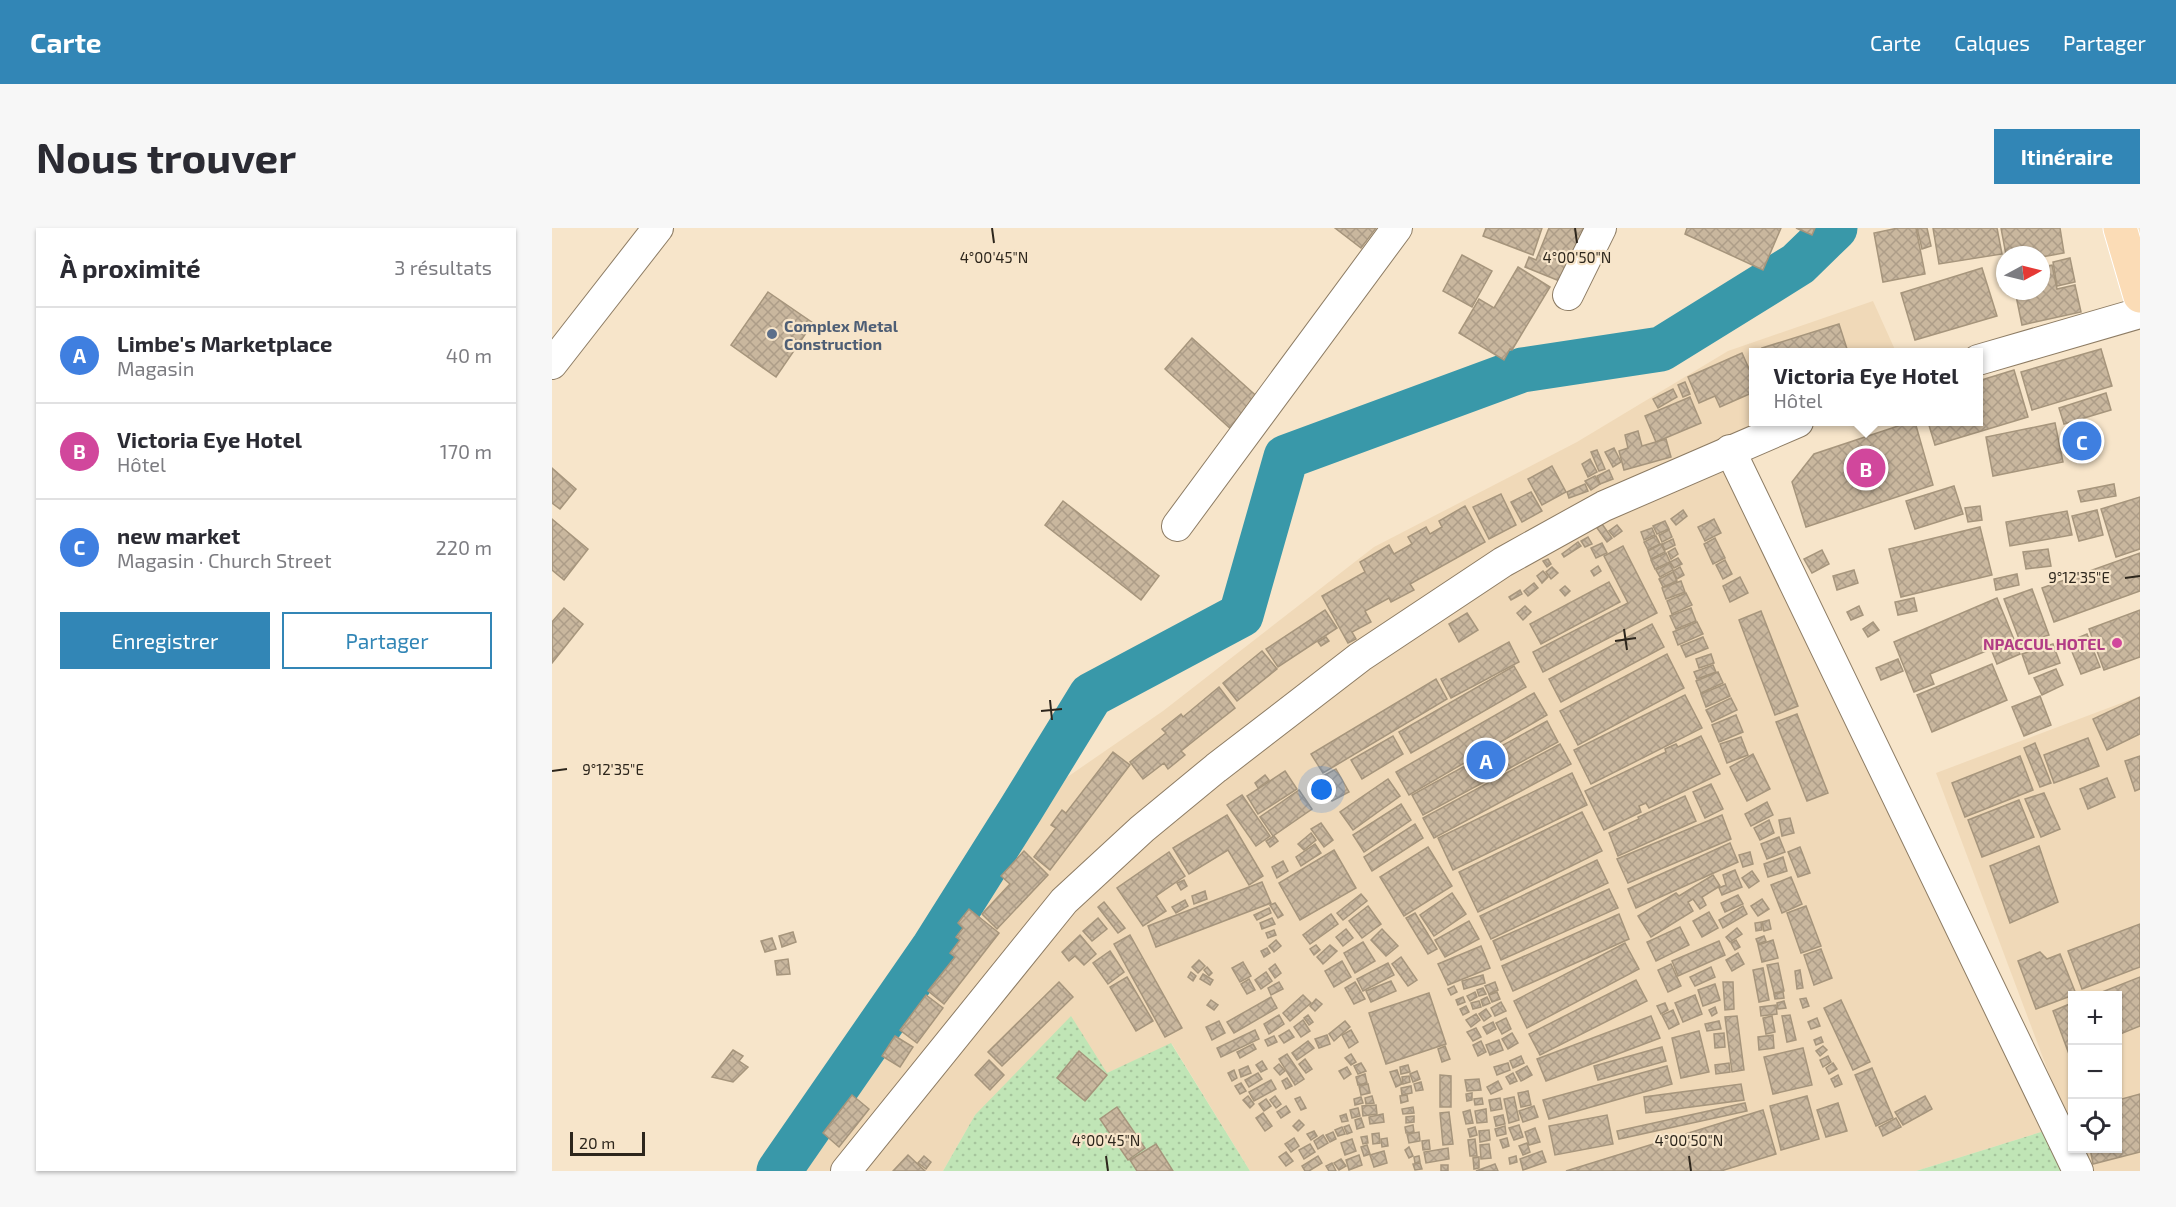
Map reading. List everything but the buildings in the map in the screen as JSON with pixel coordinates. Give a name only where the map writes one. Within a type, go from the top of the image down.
[{"type":"main road","points":[[2120,228],[2140,296]]},
{"type":"street","points":[[552,364],[658,228]]},
{"type":"street","points":[[1177,526],[1397,228]]},
{"type":"street","points":[[1568,295],[1601,228]]},
{"type":"street","points":[[1983,359],[2140,313]]},
{"type":"street","points":[[846,1171],[1064,901],[1151,821],[1360,657],[1503,562],[1604,506],[1788,426]]},
{"type":"street","points":[[1730,450],[2078,1171]]},
{"type":"shaded area","points":[[1873,301],[1894,348],[1749,348],[1749,426],[1788,426],[1731,450],[2057,1127],[1916,1171],[1250,1171],[1172,1044],[1107,1073],[975,1115],[943,1171],[784,1171],[785,1163],[934,947],[1021,809],[1163,711],[1374,547],[1577,442],[1728,351]]},
{"type":"shaded area","points":[[2140,696],[2140,1171],[2086,1171],[2079,1153],[2122,1153],[2122,991],[2068,991],[2068,1124],[1936,773]]},
{"type":"green space","points":[[1071,1016],[1107,1073],[1171,1043],[1250,1171],[943,1171],[975,1115]]},
{"type":"green space","points":[[2057,1127],[2078,1171],[1916,1171]]},
{"type":"waterway","points":[[779,1171],[934,947],[1091,695],[1241,615],[1286,457],[1522,370],[1661,349],[1798,264],[1835,228]]},
{"type":"place","name":"Complex Metal Construction","points":[[772,334]]},
{"type":"place","name":"new market","points":[[2082,441]]},
{"type":"place","name":"Victoria Eye Hotel","points":[[1866,468]]},
{"type":"place","name":"NPACCUL HOTEL","points":[[2117,643]]},
{"type":"place","name":"Limbe's Marketplace","points":[[1486,760]]}]
